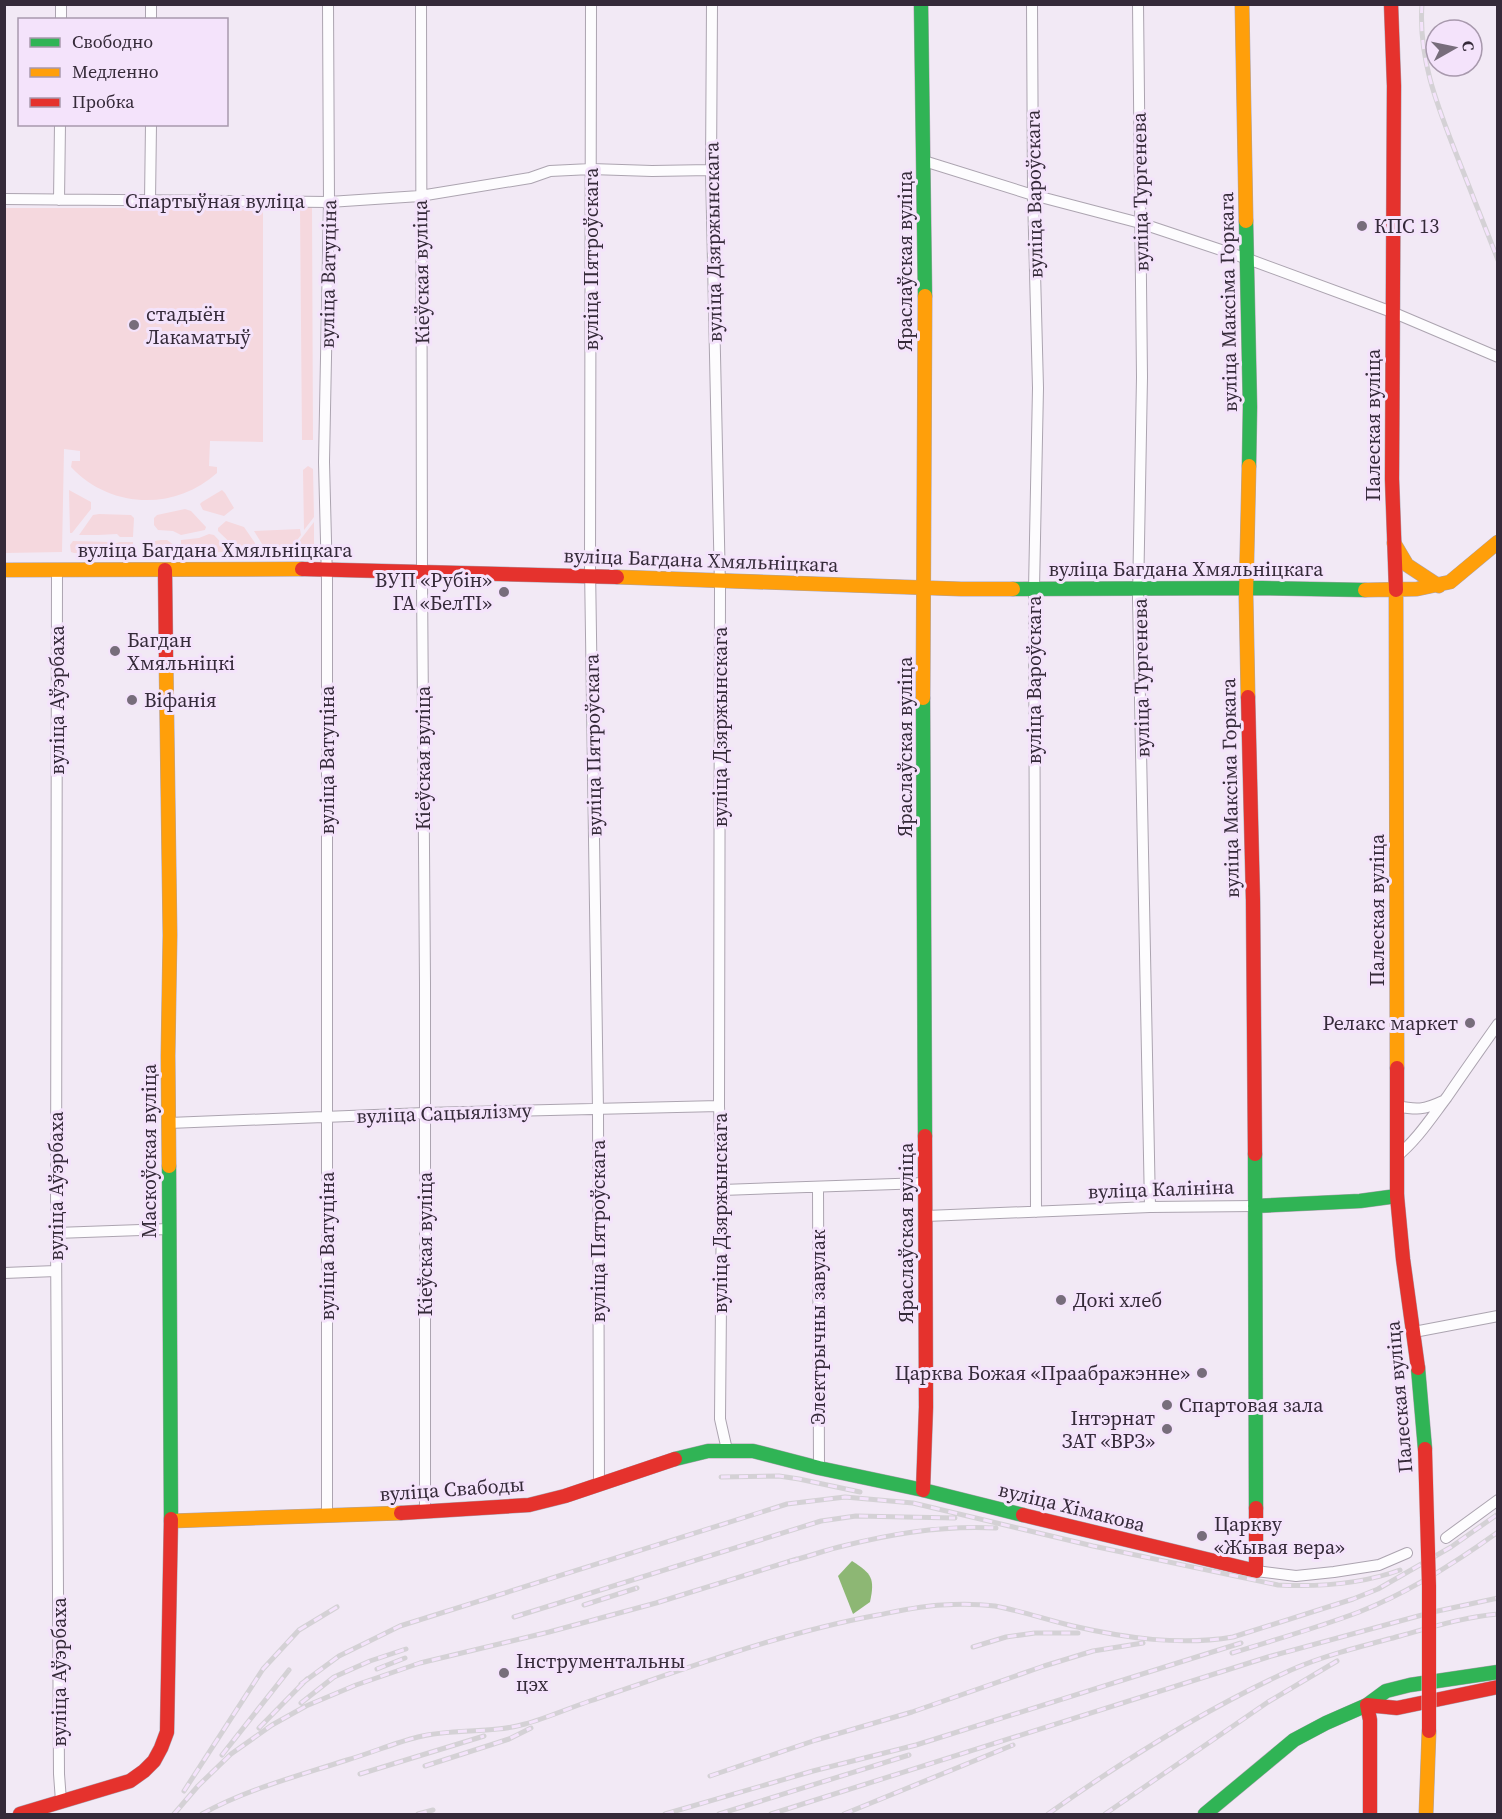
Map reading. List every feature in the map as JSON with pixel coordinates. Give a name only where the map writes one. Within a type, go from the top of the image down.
[{"type":"street","name":"вуліца Ватуціна","points":[[327,1516],[327,569],[324,462],[329,202],[328,4]]},
{"type":"street","name":"Кіеўская вуліца","points":[[421,4],[425,1512]]},
{"type":"street","name":"вуліца Пятроўскага","points":[[591,4],[591,576],[598,1110],[599,1485]]},
{"type":"street","name":"вуліца Дзяржынскага","points":[[712,4],[711,170],[719,580],[719,1106],[722,1190],[720,1419],[727,1450]]},
{"type":"street","name":"Яраслаўская вуліца","points":[[921,4],[926,414],[924,587],[927,1407],[923,1490]]},
{"type":"street","name":"вуліца Вароўскага","points":[[1032,4],[1038,388],[1034,589],[1036,1212]]},
{"type":"street","name":"вуліца Тургенева","points":[[1138,4],[1142,377],[1139,589],[1150,1207]]},
{"type":"street","name":"вуліца Максіма Горкага","points":[[1242,4],[1250,407],[1246,597],[1256,1206],[1256,1571]]},
{"type":"street","name":"Палеская вуліца","points":[[1392,4],[1394,86],[1392,457],[1396,590],[1396,1157],[1400,1243],[1424,1414],[1429,1586],[1429,1731],[1426,1815]]},
{"type":"street","points":[[59,200],[60,126]]},
{"type":"street","points":[[150,201],[151,126]]},
{"type":"street","points":[[924,161],[1034,195],[1140,223],[1248,259],[1392,312],[1497,357]]},
{"type":"street","name":"Спартыўная вуліца","points":[[4,199],[329,202],[420,196],[530,178],[550,171],[711,170]]},
{"type":"street","points":[[1394,543],[1400,559],[1410,570],[1439,585],[1450,582],[1497,542]]},
{"type":"street","name":"вуліца Багдана Хмяльніцкага","points":[[4,570],[327,569],[1034,589],[1396,590],[1439,585]]},
{"type":"street","name":"вуліца Аўэрбаха","points":[[57,570],[56,1271],[61,1802]]},
{"type":"street","name":"Маскоўская вуліца","points":[[61,1802],[130,1781],[144,1773],[161,1750],[167,1732],[171,1521],[170,935],[165,570]]},
{"type":"street","points":[[1396,1157],[1411,1145],[1434,1116],[1497,1024]]},
{"type":"street","points":[[1396,1106],[1413,1110],[1428,1108],[1444,1101]]},
{"type":"street","name":"вуліца Сацыялізму","points":[[169,1123],[425,1113],[719,1106]]},
{"type":"street","points":[[1413,1110],[1420,1120],[1419,1133]]},
{"type":"street","points":[[722,1190],[925,1183]]},
{"type":"street","name":"Электрычны завулак","points":[[818,1187],[819,1468]]},
{"type":"street","name":"вуліца Калініна","points":[[926,1216],[1150,1207],[1256,1206],[1397,1197]]},
{"type":"street","points":[[56,1233],[169,1229]]},
{"type":"street","points":[[4,1273],[56,1271]]},
{"type":"street","points":[[1414,1332],[1497,1316]]},
{"type":"street","name":"вуліца Свабоды","points":[[171,1521],[425,1512],[529,1505],[565,1496],[685,1456],[727,1450]]},
{"type":"street","name":"вуліца Хімакова","points":[[727,1450],[753,1451],[1256,1571],[1296,1576],[1334,1572],[1379,1565],[1407,1554]]},
{"type":"street","points":[[1446,1538],[1497,1500]]},
{"type":"street","points":[[1205,1815],[1294,1740],[1367,1705],[1386,1691],[1410,1685],[1497,1672]]},
{"type":"street","points":[[1480,1675],[1482,1690]]},
{"type":"street","points":[[1367,1705],[1397,1708],[1497,1687]]},
{"type":"street","points":[[1367,1705],[1370,1720],[1370,1815]]},
{"type":"street","points":[[20,1815],[61,1802]]},
{"type":"shaded area","points":[[300,207],[312,207],[313,440],[302,440]]},
{"type":"shaded area","name":"стадыён Лакаматыў","points":[[5,208],[263,208],[263,442],[210,441],[209,466],[217,467],[217,473],[182,494],[163,499],[143,500],[104,491],[87,481],[71,467],[72,461],[80,461],[80,451],[64,449],[62,552],[5,553]]},
{"type":"shaded area","points":[[308,466],[313,469],[314,517],[304,530],[303,470]]},
{"type":"shaded area","points":[[69,490],[91,502],[91,509],[72,533],[70,533]]},
{"type":"shaded area","points":[[222,490],[234,508],[224,516],[203,510],[200,504]]},
{"type":"shaded area","points":[[185,509],[191,511],[206,527],[205,530],[181,535],[173,531],[158,530],[154,525],[154,518],[157,515]]},
{"type":"shaded area","points":[[93,515],[131,515],[134,518],[133,537],[120,537],[117,534],[79,535]]},
{"type":"shaded area","points":[[226,521],[244,527],[255,543],[250,553],[242,554],[218,531],[218,528]]},
{"type":"shaded area","points":[[314,522],[314,550],[306,552],[303,556],[287,557]]},
{"type":"shaded area","points":[[300,529],[301,535],[288,552],[267,552],[254,531]]},
{"type":"shaded area","points":[[209,534],[214,535],[228,550],[226,552],[184,553],[181,540],[199,538]]},
{"type":"shaded area","points":[[167,540],[174,545],[172,550],[166,553],[150,546],[150,542]]},
{"type":"shaded area","points":[[73,541],[113,544],[133,542],[133,552],[74,553],[71,552],[70,545]]},
{"type":"shaded area","points":[[852,1561],[868,1573],[872,1582],[870,1602],[853,1614],[838,1576]]},
{"type":"railway","points":[[1422,4],[1423,44],[1431,82],[1450,138],[1498,260]]},
{"type":"railway","points":[[721,1477],[779,1476],[860,1492]]},
{"type":"railway","points":[[301,1684],[339,1656],[400,1626],[787,1504],[845,1497],[913,1503],[1093,1546],[1278,1585],[1340,1584],[1371,1579],[1400,1570]]},
{"type":"railway","points":[[202,1814],[255,1790],[409,1739],[431,1734],[498,1729],[525,1724],[697,1664],[769,1642],[841,1623],[926,1606],[989,1605],[1073,1626],[1133,1637],[1173,1641],[1233,1637],[1378,1589],[1451,1547],[1498,1514]]},
{"type":"railway","points":[[514,1617],[821,1521],[856,1516],[955,1518]]},
{"type":"railway","points":[[790,1561],[862,1541],[900,1534],[938,1529],[996,1528]]},
{"type":"railway","points":[[1232,1653],[1359,1612],[1395,1596],[1465,1555],[1498,1532]]},
{"type":"railway","points":[[174,1814],[198,1786],[231,1754],[272,1725],[306,1706],[356,1685],[420,1663],[656,1603],[797,1559]]},
{"type":"railway","points":[[584,1605],[637,1588]]},
{"type":"railway","points":[[771,1814],[1268,1657],[1433,1612],[1498,1598]]},
{"type":"railway","points":[[184,1791],[263,1669],[299,1630],[337,1607]]},
{"type":"railway","points":[[1048,1814],[1106,1774],[1196,1718],[1291,1670],[1331,1655],[1436,1626],[1473,1617],[1498,1614]]},
{"type":"railway","points":[[973,1647],[1006,1637],[1035,1633],[1078,1633]]},
{"type":"railway","points":[[710,1776],[816,1740],[912,1712],[1044,1666],[1093,1651],[1143,1643]]},
{"type":"railway","points":[[665,1814],[813,1771],[916,1745],[1241,1643]]},
{"type":"railway","points":[[301,1703],[334,1677],[370,1661],[406,1649]]},
{"type":"railway","points":[[377,1669],[405,1658]]},
{"type":"railway","points":[[1105,1814],[1268,1702],[1337,1661]]},
{"type":"railway","points":[[222,1755],[289,1670]]},
{"type":"railway","points":[[259,1728],[307,1679]]},
{"type":"railway","points":[[425,1766],[509,1739],[531,1728]]},
{"type":"railway","points":[[360,1774],[484,1736]]},
{"type":"railway","points":[[844,1814],[1013,1745]]},
{"type":"railway","points":[[719,1814],[909,1755]]},
{"type":"railway","points":[[418,1814],[433,1810]]},
{"type":"traffic: fast","points":[[921,4],[925,296]]},
{"type":"traffic: fast","points":[[1246,221],[1249,466]]},
{"type":"traffic: fast","points":[[1013,589],[1365,590]]},
{"type":"traffic: fast","points":[[923,698],[925,1136]]},
{"type":"traffic: fast","points":[[1255,1154],[1256,1508]]},
{"type":"traffic: fast","points":[[169,1166],[171,1519]]},
{"type":"traffic: fast","points":[[1255,1206],[1360,1201],[1397,1196]]},
{"type":"traffic: fast","points":[[1418,1368],[1425,1449]]},
{"type":"traffic: fast","points":[[675,1459],[708,1451],[753,1451],[1023,1515]]},
{"type":"traffic: fast","points":[[1205,1814],[1294,1740],[1367,1705],[1386,1691],[1410,1685],[1498,1672]]},
{"type":"traffic: slow","points":[[1242,4],[1246,221]]},
{"type":"traffic: slow","points":[[923,698],[925,296]]},
{"type":"traffic: slow","points":[[1248,697],[1246,597],[1249,466]]},
{"type":"traffic: slow","points":[[1365,590],[1417,589],[1450,582],[1498,542]]},
{"type":"traffic: slow","points":[[1394,543],[1407,565],[1439,586]]},
{"type":"traffic: slow","points":[[4,570],[302,569]]},
{"type":"traffic: slow","points":[[617,577],[1013,589]]},
{"type":"traffic: slow","points":[[1396,590],[1397,1068]]},
{"type":"traffic: slow","points":[[166,659],[170,935],[169,1166]]},
{"type":"traffic: slow","points":[[171,1521],[401,1513]]},
{"type":"traffic: slow","points":[[1426,1814],[1429,1731]]},
{"type":"traffic: jam","points":[[1391,4],[1394,86],[1392,479],[1396,590]]},
{"type":"traffic: jam","points":[[302,569],[617,577]]},
{"type":"traffic: jam","points":[[165,570],[166,659]]},
{"type":"traffic: jam","points":[[1248,697],[1253,900],[1255,1154]]},
{"type":"traffic: jam","points":[[1397,1068],[1397,1196],[1418,1368]]},
{"type":"traffic: jam","points":[[923,1490],[926,1407],[925,1136]]},
{"type":"traffic: jam","points":[[1425,1449],[1429,1586],[1429,1731]]},
{"type":"traffic: jam","points":[[401,1513],[529,1505],[565,1496],[675,1459]]},
{"type":"traffic: jam","points":[[1023,1515],[1256,1571],[1256,1508]]},
{"type":"traffic: jam","points":[[20,1814],[130,1781],[154,1761],[161,1748],[167,1732],[171,1519]]},
{"type":"traffic: jam","points":[[1367,1705],[1397,1708],[1498,1687]]},
{"type":"traffic: jam","points":[[1367,1705],[1370,1720],[1370,1814]]},
{"type":"place","name":"КПС 13","points":[[1362,226]]},
{"type":"place","name":"стадыён Лакаматыў","points":[[134,325]]},
{"type":"place","name":"ВУП «Рубін» ГА «БелТІ»","points":[[504,592]]},
{"type":"place","name":"Багдан Хмяльніцкі","points":[[115,651]]},
{"type":"place","name":"Віфанія","points":[[132,700]]},
{"type":"place","name":"Релакс маркет","points":[[1470,1023]]},
{"type":"place","name":"Докі хлеб","points":[[1061,1300]]},
{"type":"place","name":"Царква Божая «Праабражэнне»","points":[[1202,1373]]},
{"type":"place","name":"Спартовая зала","points":[[1167,1405]]},
{"type":"place","name":"Інтэрнат ЗАТ «ВРЗ»","points":[[1167,1429]]},
{"type":"place","name":"Царкву «Жывая вера»","points":[[1202,1536]]},
{"type":"place","name":"Інструментальны цэх","points":[[504,1673]]}]
